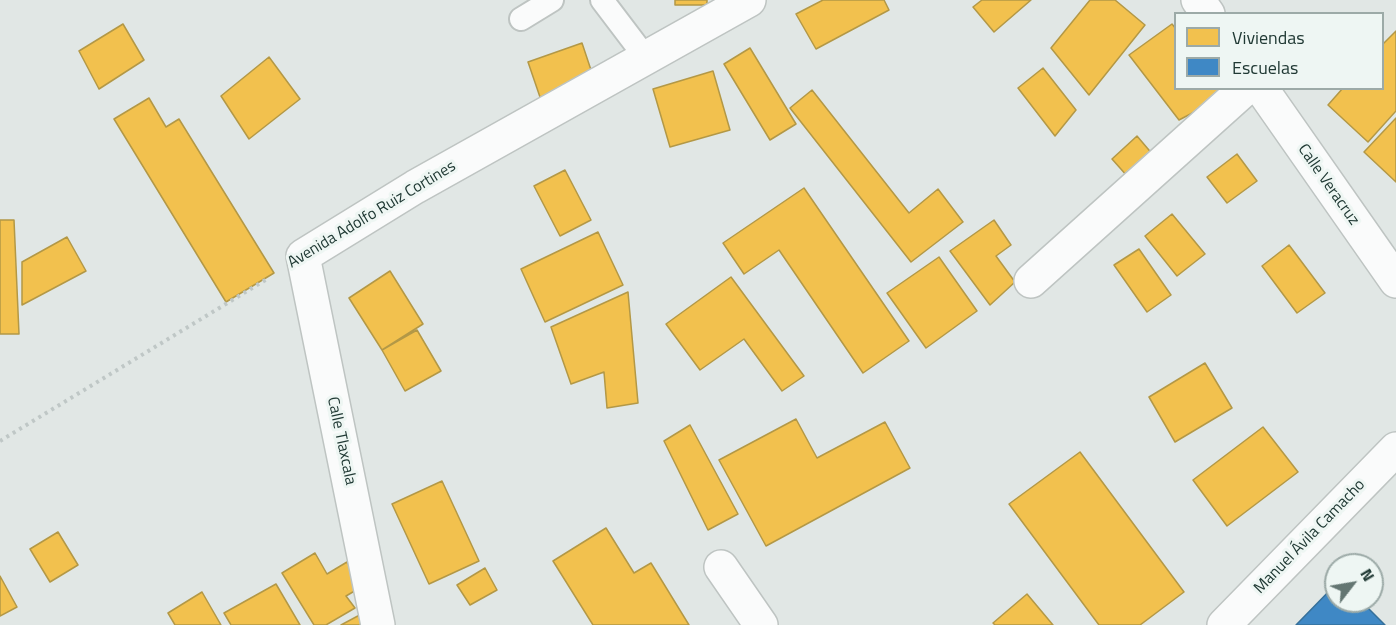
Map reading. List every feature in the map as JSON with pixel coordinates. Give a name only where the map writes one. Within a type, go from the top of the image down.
[{"type":"street","name":"Avenida Adolfo Ruiz Cortines","points":[[303,256],[415,187],[749,0]]},
{"type":"street","points":[[1031,281],[1244,90]]},
{"type":"street","name":"Calle Veracruz","points":[[1262,90],[1396,281]]},
{"type":"street","name":"Calle Tlaxcala","points":[[303,256],[378,625]]},
{"type":"street","name":"Manuel Ávila Camacho","points":[[1224,625],[1396,449]]},
{"type":"street","points":[[721,567],[761,625]]},
{"type":"lane","points":[[521,19],[552,0]]},
{"type":"lane","points":[[602,0],[646,58]]},
{"type":"path","name":"Avenida Adolfo Ruiz Cortines","points":[[0,441],[303,256]]},
{"type":"building: Viviendas","points":[[675,0],[707,0],[707,5],[675,5]]},
{"type":"building: Viviendas","points":[[823,0],[884,0],[889,10],[816,49],[796,14]]},
{"type":"building: Viviendas","points":[[982,0],[1031,0],[994,32],[973,7]]},
{"type":"building: Viviendas","points":[[1090,0],[1115,0],[1145,25],[1089,95],[1051,48]]},
{"type":"building: Viviendas","points":[[123,24],[144,60],[99,89],[79,51]]},
{"type":"building: Viviendas","points":[[1172,24],[1174,26],[1174,90],[1218,90],[1223,97],[1179,120],[1129,55]]},
{"type":"building: Viviendas","points":[[1396,31],[1396,111],[1368,142],[1328,105],[1341,90],[1384,90],[1384,43]]},
{"type":"building: Viviendas","points":[[582,43],[595,82],[541,100],[528,62]]},
{"type":"building: Viviendas","points":[[750,48],[796,124],[770,140],[724,64]]},
{"type":"building: Viviendas","points":[[269,57],[300,99],[249,139],[221,96]]},
{"type":"building: Viviendas","points":[[1043,68],[1076,110],[1055,136],[1018,88]]},
{"type":"building: Viviendas","points":[[713,71],[730,130],[670,147],[653,89]]},
{"type":"building: Viviendas","points":[[812,90],[909,213],[938,189],[963,222],[911,262],[790,108]]},
{"type":"building: Viviendas","points":[[149,98],[166,127],[179,119],[274,273],[226,302],[114,119]]},
{"type":"building: Viviendas","points":[[1396,118],[1396,182],[1364,152]]},
{"type":"building: Viviendas","points":[[1137,136],[1154,156],[1128,177],[1112,159]]},
{"type":"building: Viviendas","points":[[1237,154],[1257,181],[1227,203],[1207,177]]},
{"type":"building: Viviendas","points":[[565,170],[591,220],[560,236],[534,186]]},
{"type":"building: Viviendas","points":[[804,188],[909,341],[863,373],[779,250],[744,274],[723,243]]},
{"type":"building: Viviendas","points":[[1172,214],[1205,254],[1177,276],[1145,236]]},
{"type":"building: Viviendas","points":[[0,220],[14,220],[19,334],[0,334]]},
{"type":"building: Viviendas","points":[[994,220],[1011,245],[996,256],[1015,282],[990,305],[950,251]]},
{"type":"building: Viviendas","points":[[598,232],[623,285],[545,322],[521,269]]},
{"type":"building: Viviendas","points":[[67,237],[86,271],[22,305],[22,262]]},
{"type":"building: Viviendas","points":[[1289,245],[1325,293],[1297,313],[1262,266]]},
{"type":"building: Viviendas","points":[[1139,249],[1171,295],[1147,312],[1114,265]]},
{"type":"building: Viviendas","points":[[939,257],[977,311],[926,348],[887,293]]},
{"type":"building: Viviendas","points":[[390,271],[423,324],[382,350],[349,298]]},
{"type":"building: Viviendas","points":[[731,277],[804,376],[782,391],[744,339],[700,370],[666,324]]},
{"type":"building: Viviendas","points":[[628,292],[638,403],[607,408],[604,372],[571,384],[551,327]]},
{"type":"building: Viviendas","points":[[417,330],[441,371],[405,391],[382,350]]},
{"type":"building: Viviendas","points":[[1205,363],[1232,408],[1175,442],[1149,397]]},
{"type":"building: Viviendas","points":[[796,419],[817,458],[885,422],[910,468],[766,546],[719,460]]},
{"type":"building: Viviendas","points":[[690,425],[738,514],[708,530],[664,441]]},
{"type":"building: Viviendas","points":[[1263,427],[1298,472],[1227,526],[1193,480]]},
{"type":"building: Viviendas","points":[[1080,452],[1184,592],[1140,625],[1099,625],[1009,504]]},
{"type":"building: Viviendas","points":[[442,481],[479,561],[429,584],[392,504]]},
{"type":"building: Viviendas","points":[[606,528],[634,573],[651,563],[689,625],[593,625],[553,561]]},
{"type":"building: Viviendas","points":[[58,532],[78,565],[50,582],[30,549]]},
{"type":"building: Viviendas","points":[[315,553],[327,574],[347,562],[363,586],[346,596],[355,608],[326,625],[314,625],[282,573]]},
{"type":"building: Viviendas","points":[[485,568],[497,590],[470,605],[457,585]]},
{"type":"building: Viviendas","points":[[0,576],[17,607],[0,616]]},
{"type":"building: Viviendas","points":[[276,584],[300,625],[231,625],[224,613]]},
{"type":"building: Viviendas","points":[[202,592],[221,625],[175,625],[168,613]]},
{"type":"building: Viviendas","points":[[1027,594],[1053,625],[995,625],[993,623]]},
{"type":"building: Viviendas","points":[[369,610],[371,625],[341,625]]},
{"type":"building: Escuelas","points":[[1324,596],[1324,613],[1373,613],[1385,625],[1296,625]]}]
